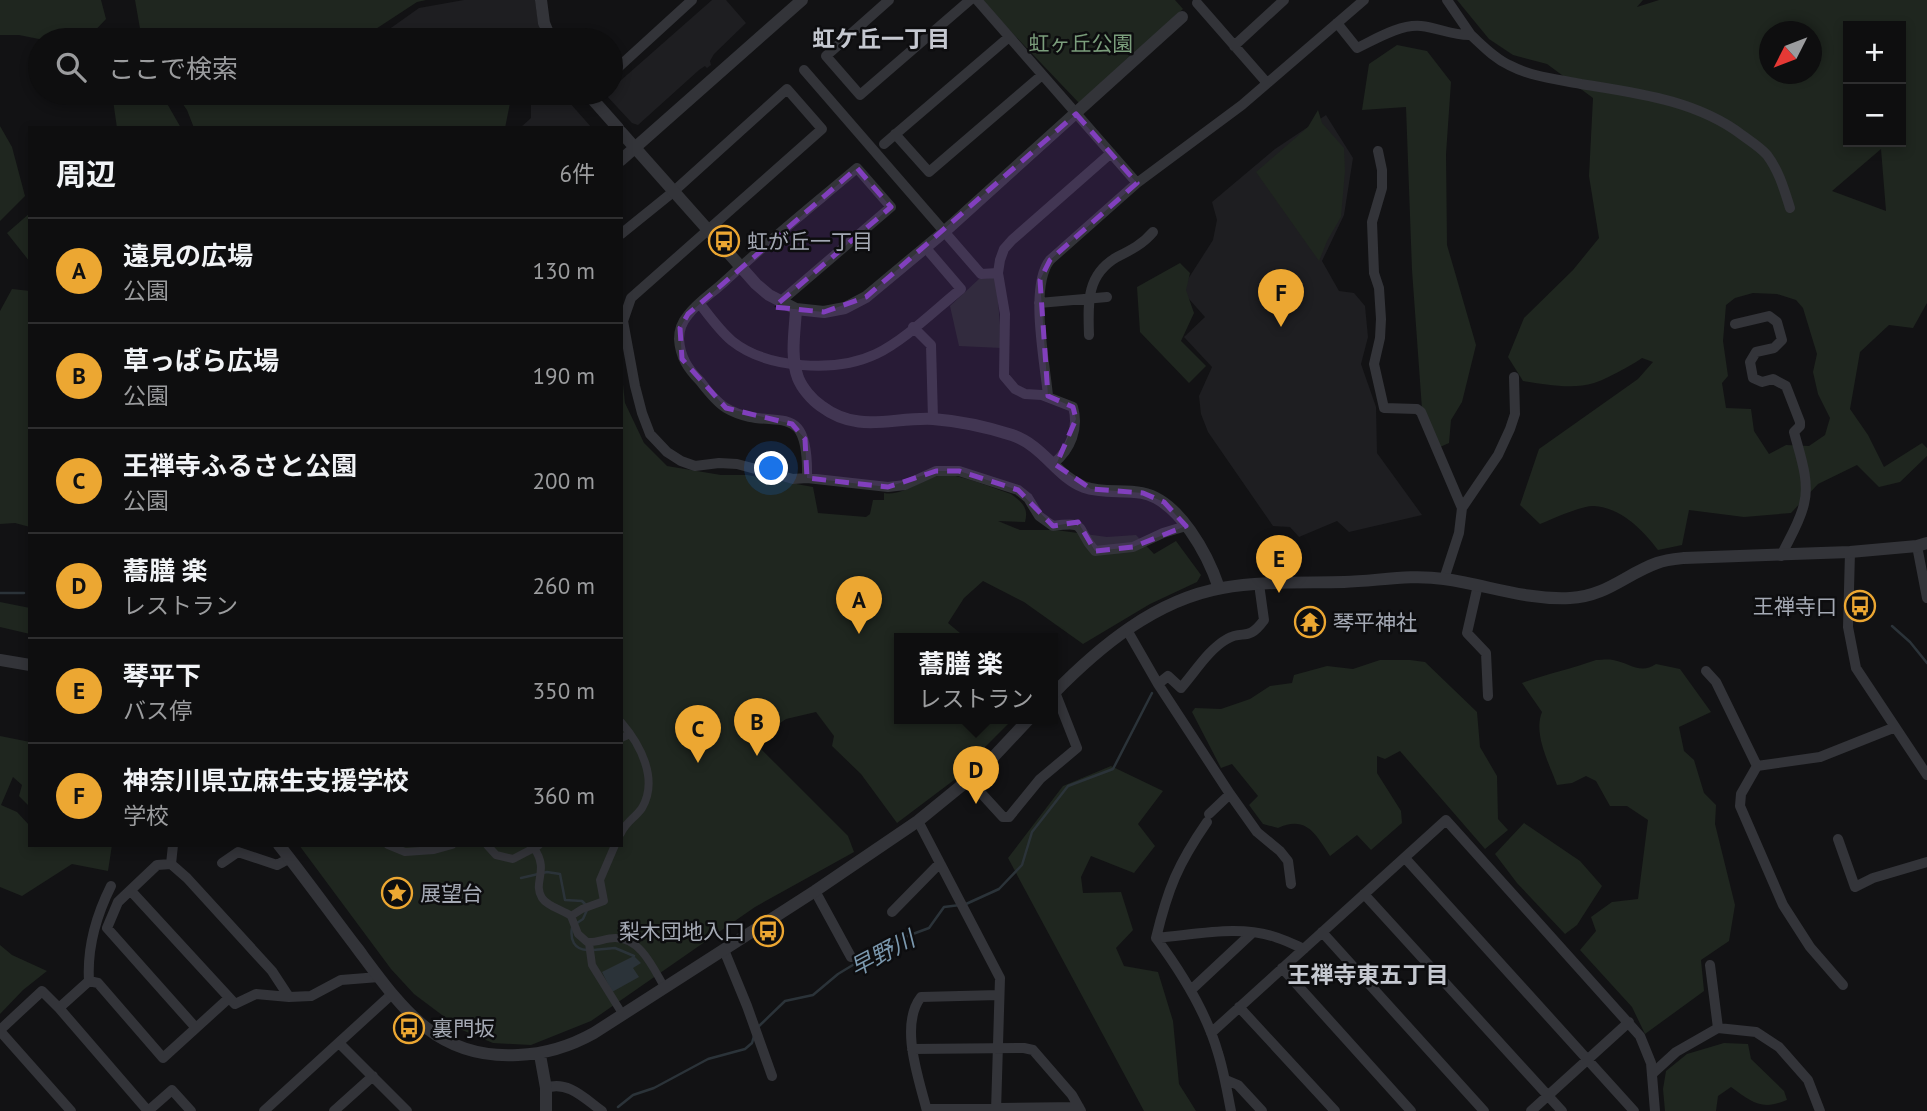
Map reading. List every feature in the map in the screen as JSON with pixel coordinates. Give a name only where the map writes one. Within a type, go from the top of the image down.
[{"type":"street","points":[[541,0],[546,28]]},
{"type":"street","points":[[623,63],[692,0]]},
{"type":"street","points":[[623,158],[802,0]]},
{"type":"street","points":[[889,0],[825,56],[860,95],[970,0]]},
{"type":"street","points":[[977,0],[1137,183]]},
{"type":"street","points":[[1234,46],[1284,0]]},
{"type":"street","points":[[1048,396],[1039,303],[1040,280],[1050,260],[1137,183],[1242,105],[1364,0]]},
{"type":"street","points":[[1447,0],[1471,35],[1506,64],[1546,78],[1640,94],[1678,103],[1714,116],[1765,153],[1779,174],[1790,208]]},
{"type":"street","points":[[623,133],[756,284],[780,302],[796,309],[824,312],[845,309],[866,297],[944,232],[1199,2],[1267,83]]},
{"type":"street","points":[[1337,23],[1357,48],[1410,26],[1423,26],[1457,36],[1471,35]]},
{"type":"street","points":[[884,144],[1009,37]]},
{"type":"street","points":[[804,70],[981,274],[999,273]]},
{"type":"street","points":[[895,134],[929,172],[1042,75]]},
{"type":"street","points":[[623,232],[673,192],[787,89],[822,129],[707,229],[626,294],[624,321],[635,386],[650,434],[660,445],[681,461],[695,466],[737,464],[793,479],[807,478],[888,487],[905,485],[936,471],[959,471],[1018,490],[1028,498],[1039,516],[1053,526],[1074,523],[1080,525],[1095,551],[1133,547],[1186,526]]},
{"type":"street","points":[[599,105],[617,126]]},
{"type":"street","points":[[1378,151],[1382,188],[1372,222],[1374,273],[1381,328],[1374,364],[1384,408],[1417,409],[1421,412],[1462,508]]},
{"type":"street","points":[[1054,463],[1061,458],[1071,442],[1076,419],[1073,407],[1048,396],[1026,394],[1015,389],[1004,376],[1005,314],[999,273],[1000,260],[1004,249],[1012,240],[1111,153]]},
{"type":"street","points":[[780,302],[891,207],[857,168],[688,314],[680,328],[682,359],[726,408],[754,417],[784,419],[799,430],[805,439],[808,453],[807,478]]},
{"type":"street","points":[[1089,335],[1088,298],[1093,280],[1105,266],[1143,242],[1153,232]]},
{"type":"street","points":[[700,304],[732,340],[750,352],[795,365],[831,365],[875,355],[961,289],[925,247]]},
{"type":"street","points":[[1039,303],[1107,297]]},
{"type":"street","points":[[796,309],[795,365],[799,380],[814,401],[842,419],[860,423],[933,419],[1013,435],[1037,447],[1070,478],[1084,487],[1143,493],[1164,502],[1186,526],[1210,566],[1219,588]]},
{"type":"street","points":[[1735,324],[1769,316],[1777,322],[1782,340],[1774,348],[1756,352],[1750,362],[1754,378],[1762,382],[1773,379],[1786,386],[1800,422],[1794,432],[1804,474],[1804,506],[1781,556]]},
{"type":"street","points":[[913,327],[931,345],[933,419]]},
{"type":"street","points":[[1444,579],[1458,533],[1462,508],[1498,455],[1510,429],[1515,414],[1514,377]]},
{"type":"street","points":[[1058,689],[1099,650],[1127,630],[1182,600],[1219,588],[1259,584],[1370,581],[1412,576],[1478,585],[1513,595],[1573,598],[1598,593],[1658,562],[1703,557],[1850,552],[1922,544],[1927,598]]},
{"type":"street","points":[[1850,552],[1849,627],[1856,668],[1893,728],[1922,758],[1927,775]]},
{"type":"street","points":[[1158,684],[1168,676],[1181,688],[1215,648],[1229,637],[1248,636],[1255,631],[1264,620],[1259,584]]},
{"type":"street","points":[[1478,585],[1467,634],[1486,653],[1488,695]]},
{"type":"street","points":[[1127,630],[1158,684],[1230,794],[1257,832],[1280,850],[1288,861],[1291,884]]},
{"type":"street","points":[[0,660],[28,666]]},
{"type":"street","points":[[1706,671],[1716,682],[1757,766]]},
{"type":"street","points":[[970,781],[1003,817],[1009,817],[1040,779],[1077,748],[1058,703]]},
{"type":"street","points":[[623,724],[642,752],[646,765],[648,795],[643,806],[623,831]]},
{"type":"street","points":[[281,847],[392,994],[427,1028],[464,1050],[484,1055],[540,1055],[576,1043],[665,988],[918,821],[970,781],[1024,724]]},
{"type":"street","points":[[1757,766],[1820,757],[1893,728]]},
{"type":"street","points":[[623,737],[631,734]]},
{"type":"street","points":[[1757,766],[1741,794],[1740,806],[1783,905],[1810,947],[1843,985]]},
{"type":"street","points":[[1230,794],[1208,818],[1172,879],[1156,938],[1191,990],[1211,1033],[1226,1080],[1231,1111]]},
{"type":"street","points":[[1211,1033],[1446,820],[1629,1022],[1644,1043],[1651,1063],[1655,1111]]},
{"type":"street","points":[[918,821],[1000,978],[996,1110]]},
{"type":"street","points":[[1838,839],[1855,887],[1873,878],[1927,862]]},
{"type":"street","points":[[171,864],[173,847]]},
{"type":"street","points":[[393,847],[405,852],[445,847]]},
{"type":"street","points":[[489,847],[496,855],[513,859],[536,847],[541,860],[539,887],[542,898],[573,922],[589,948],[592,965],[623,1014]]},
{"type":"street","points":[[573,922],[582,909],[604,901],[600,880],[614,847]]},
{"type":"street","points":[[222,863],[238,852],[277,865],[290,859]]},
{"type":"street","points":[[1405,858],[1634,1111]]},
{"type":"street","points":[[892,912],[940,863]]},
{"type":"street","points":[[196,1028],[107,928],[118,902],[157,865],[171,864],[187,878],[272,971],[289,997]]},
{"type":"street","points":[[59,1008],[89,981],[89,953],[100,907],[111,886]]},
{"type":"street","points":[[131,891],[235,1004],[256,993],[289,997],[311,996],[341,981],[379,977]]},
{"type":"street","points":[[815,891],[850,957]]},
{"type":"street","points":[[1364,894],[1562,1111]]},
{"type":"street","points":[[1156,938],[1230,932],[1252,933],[1276,937],[1304,949]]},
{"type":"street","points":[[1322,932],[1485,1111]]},
{"type":"street","points":[[1191,990],[1252,933]]},
{"type":"street","points":[[589,948],[618,938],[634,944],[642,951],[665,988]]},
{"type":"street","points":[[723,950],[772,1076]]},
{"type":"street","points":[[1710,965],[1718,1028]]},
{"type":"street","points":[[1282,968],[1411,1111]]},
{"type":"street","points":[[89,981],[98,983],[163,1058],[229,998]]},
{"type":"street","points":[[71,1111],[0,1030],[42,990],[148,1111],[172,1090],[191,1111]]},
{"type":"street","points":[[264,1111],[392,994]]},
{"type":"street","points":[[912,1049],[1033,1050],[1072,1095],[1080,1109],[927,1110],[912,1049],[913,1007],[921,997],[999,995]]},
{"type":"street","points":[[1239,1007],[1335,1111]]},
{"type":"street","points":[[1531,1111],[1629,1022]]},
{"type":"street","points":[[1652,1074],[1676,1052],[1718,1028],[1756,1032],[1779,1046],[1808,1080],[1821,1111]]},
{"type":"street","points":[[339,1043],[407,1111]]},
{"type":"street","points":[[540,1055],[546,1088],[546,1111]]},
{"type":"street","points":[[334,1111],[373,1076]]},
{"type":"street","points":[[1226,1080],[1238,1085],[1262,1111]]},
{"type":"street","points":[[546,1088],[556,1085],[569,1088],[602,1111]]},
{"type":"highlighted area","points":[[1076,114],[1137,183],[1050,260],[1040,280],[1048,396],[1073,407],[1076,419],[1056,465],[1091,489],[1143,493],[1164,502],[1186,526],[1133,547],[1095,551],[1078,522],[1053,526],[1018,490],[959,471],[936,471],[888,487],[807,478],[805,439],[792,424],[726,408],[682,359],[680,328],[688,314],[857,168],[891,207],[774,307],[824,312],[866,297]]},
{"type":"shaded area","points":[[464,0],[535,0],[539,28],[391,28],[419,8]]},
{"type":"shaded area","points":[[712,0],[726,0],[746,23],[714,54],[711,65],[699,70],[638,125],[632,123],[615,105],[623,105],[623,78]]},
{"type":"shaded area","points":[[531,105],[572,105],[590,126],[522,126],[531,118]]},
{"type":"shaded area","points":[[1326,115],[1353,158],[1344,215],[1322,261],[1339,291],[1354,293],[1365,306],[1368,337],[1361,364],[1376,407],[1377,453],[1422,515],[1349,532],[1337,521],[1299,537],[1290,527],[1273,526],[1208,432],[1201,414],[1199,396],[1212,367],[1184,337],[1205,317],[1181,290],[1213,240],[1217,220],[1212,202],[1275,149]]},
{"type":"shaded area","points":[[634,956],[641,963],[633,968],[639,977],[612,992],[602,972]]},
{"type":"green space","points":[[0,0],[101,0],[106,19],[97,28],[28,28],[28,37],[0,35]]},
{"type":"green space","points":[[135,0],[426,0],[417,2],[377,28],[140,28]]},
{"type":"green space","name":"虹ヶ丘公園","points":[[981,0],[1175,0],[1183,9],[1079,103]]},
{"type":"green space","points":[[1457,0],[1643,0],[1637,7],[1659,0],[1927,0],[1927,303],[1913,328],[1889,325],[1860,352],[1850,409],[1868,435],[1884,467],[1922,443],[1927,448],[1927,456],[1900,482],[1879,487],[1857,465],[1818,484],[1791,513],[1744,517],[1689,510],[1682,545],[1658,550],[1630,521],[1604,508],[1582,508],[1540,524],[1520,505],[1539,449],[1638,379],[1653,362],[1642,358],[1599,381],[1568,386],[1523,381],[1508,357],[1524,318],[1573,270],[1599,238],[1589,176],[1593,98],[1547,64],[1513,55],[1489,39]],"holes":[[[1881,149],[1886,211],[1832,191]],[[1753,293],[1777,294],[1796,300],[1803,308],[1817,354],[1813,372],[1818,394],[1830,418],[1825,435],[1809,446],[1786,445],[1769,454],[1754,431],[1751,409],[1726,408],[1722,383],[1728,376],[1723,341],[1726,305],[1735,298]]]},
{"type":"green space","points":[[1397,45],[1427,51],[1451,82],[1446,154],[1447,245],[1476,345],[1462,402],[1451,420],[1449,443],[1440,447],[1422,409],[1412,270],[1406,107],[1362,110],[1369,64]]},
{"type":"green space","points":[[114,105],[168,105],[180,126],[117,126]]},
{"type":"green space","points":[[183,105],[510,105],[505,126],[193,126]]},
{"type":"green space","points":[[1318,110],[1322,123],[1344,148],[1345,171],[1341,217],[1319,261],[1256,172],[1308,127]]},
{"type":"green space","points":[[0,126],[12,147],[25,196],[0,221]]},
{"type":"green space","points":[[28,215],[28,259],[7,233]]},
{"type":"green space","points":[[1180,263],[1190,273],[1186,290],[1194,313],[1181,341],[1206,366],[1189,383],[1140,332],[1137,287]]},
{"type":"green space","points":[[996,277],[1002,348],[959,346],[950,306],[979,279]]},
{"type":"green space","points":[[12,289],[28,291],[28,526],[15,523],[0,524],[0,311]]},
{"type":"green space","points":[[623,384],[625,403],[644,443],[667,466],[721,475],[747,475],[813,487],[818,513],[866,517],[870,514],[873,500],[884,500],[884,493],[905,490],[942,475],[957,476],[1011,494],[1018,500],[1025,509],[1025,522],[998,521],[1020,530],[1056,530],[1107,537],[1136,535],[1154,554],[1176,541],[1201,575],[1197,582],[1150,604],[1083,644],[1024,602],[983,581],[964,598],[948,623],[960,633],[894,633],[894,724],[1008,724],[962,774],[897,823],[861,774],[832,746],[834,736],[816,712],[786,719],[764,734],[761,749],[848,836],[854,852],[755,907],[591,1021],[531,1045],[493,1043],[462,1030],[414,994],[391,969],[300,847],[623,847]]},
{"type":"green space","points":[[0,602],[28,608],[28,634],[0,627]]},
{"type":"green space","points":[[1380,660],[1425,662],[1477,712],[1480,747],[1497,776],[1498,819],[1508,830],[1485,849],[1400,751],[1385,759],[1377,756],[1377,773],[1401,811],[1402,823],[1371,850],[1357,835],[1330,856],[1315,834],[1304,826],[1296,824],[1278,828],[1263,824],[1249,805],[1258,796],[1232,764],[1221,768],[1192,712],[1195,708],[1221,709],[1250,699],[1270,686],[1292,683],[1294,675],[1327,666],[1353,669]]},
{"type":"green space","points":[[1596,660],[1613,660],[1640,668],[1656,664],[1680,669],[1711,712],[1679,727],[1684,751],[1694,760],[1704,793],[1716,805],[1715,824],[1735,905],[1729,941],[1701,960],[1704,991],[1645,1034],[1632,1007],[1580,950],[1596,931],[1591,917],[1612,902],[1638,899],[1648,820],[1627,806],[1610,806],[1596,781],[1586,776],[1572,783],[1557,785],[1539,730],[1542,712],[1522,683]]},
{"type":"green space","points":[[0,736],[28,742],[28,805],[19,796],[22,785],[13,777],[1,805],[17,812],[28,824],[28,847],[112,847],[108,871],[72,864],[22,896],[0,887]]},
{"type":"green space","points":[[1111,766],[1163,791],[1138,824],[1155,846],[1134,873],[1091,856],[1081,877],[1083,893],[1121,892],[1133,930],[1116,948],[1124,966],[1158,972],[1173,1021],[1179,1084],[1196,1111],[1144,1111],[1008,858],[1063,786]]},
{"type":"green space","points":[[1524,823],[1580,861],[1602,886],[1577,925],[1565,934],[1517,883],[1495,854]]},
{"type":"green space","points":[[0,945],[12,955],[47,971],[23,990],[0,1014]]},
{"type":"green space","points":[[1724,1043],[1748,1044],[1751,1059],[1784,1091],[1787,1100],[1763,1105],[1731,1087],[1718,1096],[1716,1111],[1665,1111],[1663,1089],[1666,1071],[1687,1054]]},
{"type":"waterway","points":[[0,593],[24,593]]},
{"type":"waterway","points":[[1892,626],[1927,663]]},
{"type":"waterway","name":"早野川","points":[[966,904],[999,889],[1022,865],[1032,832],[1068,786],[1113,769],[1152,693]]},
{"type":"waterway","points":[[521,878],[547,872],[560,874],[565,900],[582,901],[585,904]]},
{"type":"waterway","name":"早野川","points":[[758,1027],[785,1001],[813,995],[838,974],[876,951],[929,928],[944,907],[960,905]]},
{"type":"waterway","points":[[577,923],[583,919],[587,910]]},
{"type":"waterway","points":[[572,928],[574,943],[587,950]]},
{"type":"waterway","points":[[593,950],[615,948],[634,956]]},
{"type":"waterway","name":"早野川","points":[[618,1107],[633,1095],[654,1088],[708,1059],[745,1049],[752,1043],[754,1036]]},
{"type":"place","name":"虹が丘一丁目","points":[[724,241]]},
{"type":"place","name":"神奈川県立麻生支援学校","points":[[1281,327]]},
{"type":"place","name":"琴平下","points":[[1279,593]]},
{"type":"place","name":"王禅寺口","points":[[1860,606]]},
{"type":"place","name":"琴平神社","points":[[1310,622]]},
{"type":"place","name":"遠見の広場","points":[[859,634]]},
{"type":"place","name":"草っぱら広場","points":[[757,756]]},
{"type":"place","name":"王禅寺ふるさと公園","points":[[698,763]]},
{"type":"place","name":"蕎膳 楽","points":[[976,804]]},
{"type":"place","name":"展望台","points":[[397,893]]},
{"type":"place","name":"梨木団地入口","points":[[768,931]]},
{"type":"place","name":"裏門坂","points":[[409,1028]]},
{"type":"district","name":"虹ケ丘一丁目","points":[[881,38]]},
{"type":"district","name":"王禅寺東五丁目","points":[[1368,974]]}]
